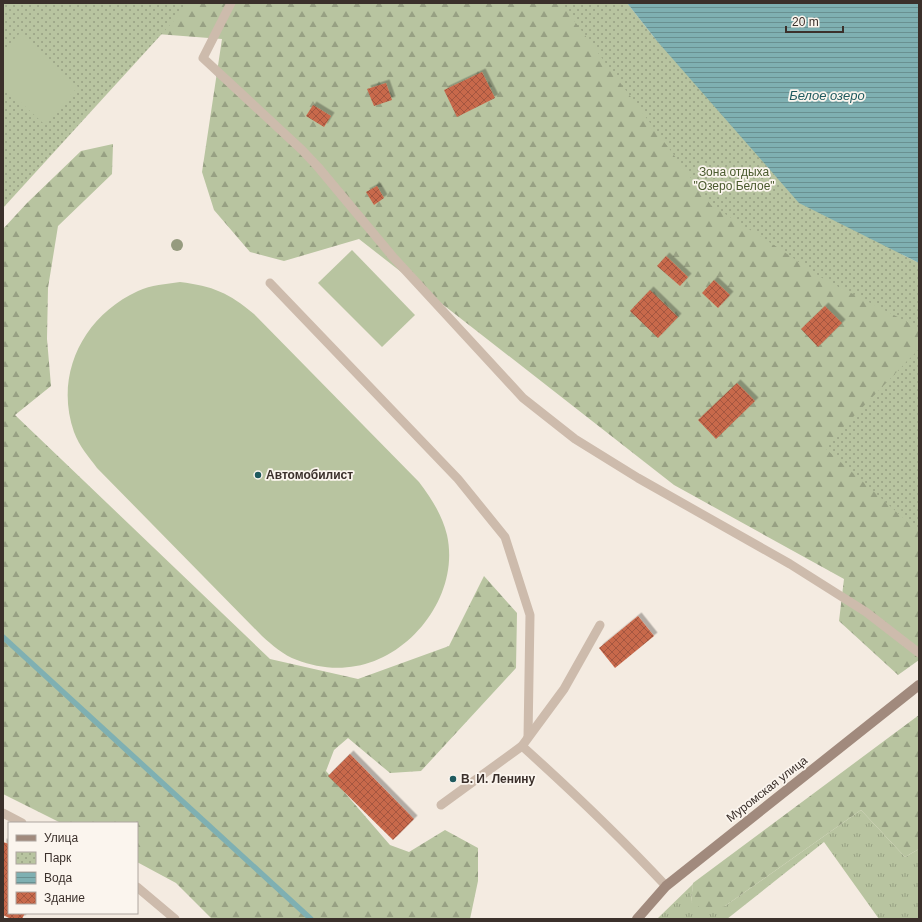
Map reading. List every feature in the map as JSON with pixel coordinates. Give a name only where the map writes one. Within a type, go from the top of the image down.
[{"type":"street","name":"Муромская улица","points":[[637,919],[666,886],[919,685]]},
{"type":"lane","points":[[230,3],[203,58],[302,150],[393,257],[523,398],[575,439],[638,478],[790,564],[866,612],[919,653]]},
{"type":"lane","points":[[270,283],[458,479],[505,538],[530,615],[528,737]]},
{"type":"lane","points":[[441,805],[522,746],[564,689],[600,625]]},
{"type":"lane","points":[[522,746],[637,855],[666,886]]},
{"type":"lane","points":[[3,814],[20,822]]},
{"type":"lane","points":[[138,888],[175,919]]},
{"type":"green space","points":[[3,3],[190,3],[3,208]]},
{"type":"green space","points":[[94,3],[614,3],[919,269],[919,660],[898,675],[839,621],[844,579],[674,485],[359,239],[284,261],[250,252],[214,210],[202,172],[222,39],[131,32]]},
{"type":"green space","name":"Зона отдыха \"Озеро Белое\"","points":[[561,3],[627,3],[657,41],[799,203],[919,263],[919,328],[822,278],[711,205]]},
{"type":"green space","points":[[20,33],[78,87],[44,124],[3,86],[3,51]]},
{"type":"green space","points":[[113,144],[112,174],[58,226],[48,288],[47,339],[51,386],[15,415],[270,659],[358,679],[449,646],[484,576],[517,613],[516,668],[421,771],[390,773],[348,738],[334,750],[326,771],[390,845],[409,852],[445,830],[478,848],[478,881],[470,919],[212,919],[176,883],[138,863],[138,822],[59,822],[3,794],[3,229],[27,203],[81,151]]},
{"type":"green space","points":[[352,250],[415,315],[382,347],[318,283]]},
{"type":"green space","name":"Автомобилист","points":[[180,282],[211,288],[237,301],[254,314],[419,482],[439,514],[447,535],[449,557],[446,579],[439,599],[428,618],[413,635],[396,649],[377,660],[356,666],[341,668],[326,667],[304,662],[282,653],[262,636],[97,468],[79,442],[74,432],[69,411],[68,389],[71,369],[78,350],[88,332],[102,316],[119,302],[138,291],[153,286]]},
{"type":"green space","points":[[919,349],[919,532],[824,447]]},
{"type":"green space","points":[[919,715],[919,849],[905,857],[861,810],[725,906],[708,912],[691,902],[693,883]]},
{"type":"green space","points":[[861,810],[905,857],[919,849],[919,919],[879,919],[824,842],[727,919],[657,919],[693,884],[691,902],[725,906]]},
{"type":"water","name":"Белое озеро","points":[[627,3],[919,3],[919,263],[799,203],[657,41]]},
{"type":"building","points":[[482,72],[495,98],[457,117],[444,90]]},
{"type":"building","points":[[386,83],[392,100],[374,106],[367,89]]},
{"type":"building","points":[[313,105],[331,116],[324,127],[306,116]]},
{"type":"building","points":[[377,186],[384,198],[374,205],[366,192]]},
{"type":"building","points":[[666,256],[688,277],[680,286],[657,266]]},
{"type":"building","points":[[714,280],[730,295],[718,308],[702,293]]},
{"type":"building","points":[[650,290],[678,317],[658,338],[630,311]]},
{"type":"building","points":[[825,306],[842,323],[818,347],[801,329]]},
{"type":"building","points":[[737,383],[755,401],[716,439],[698,420]]},
{"type":"building","points":[[638,616],[654,636],[615,668],[599,648]]},
{"type":"building","points":[[350,754],[414,819],[393,840],[328,776]]},
{"type":"building","points":[[3,842],[8,844],[8,914],[24,914],[22,919],[11,919],[3,915]]},
{"type":"waterway","points":[[3,637],[311,919]]},
{"type":"place","name":"Автомобилист","points":[[258,475]]},
{"type":"place","name":"В. И. Ленину","points":[[453,779]]}]
